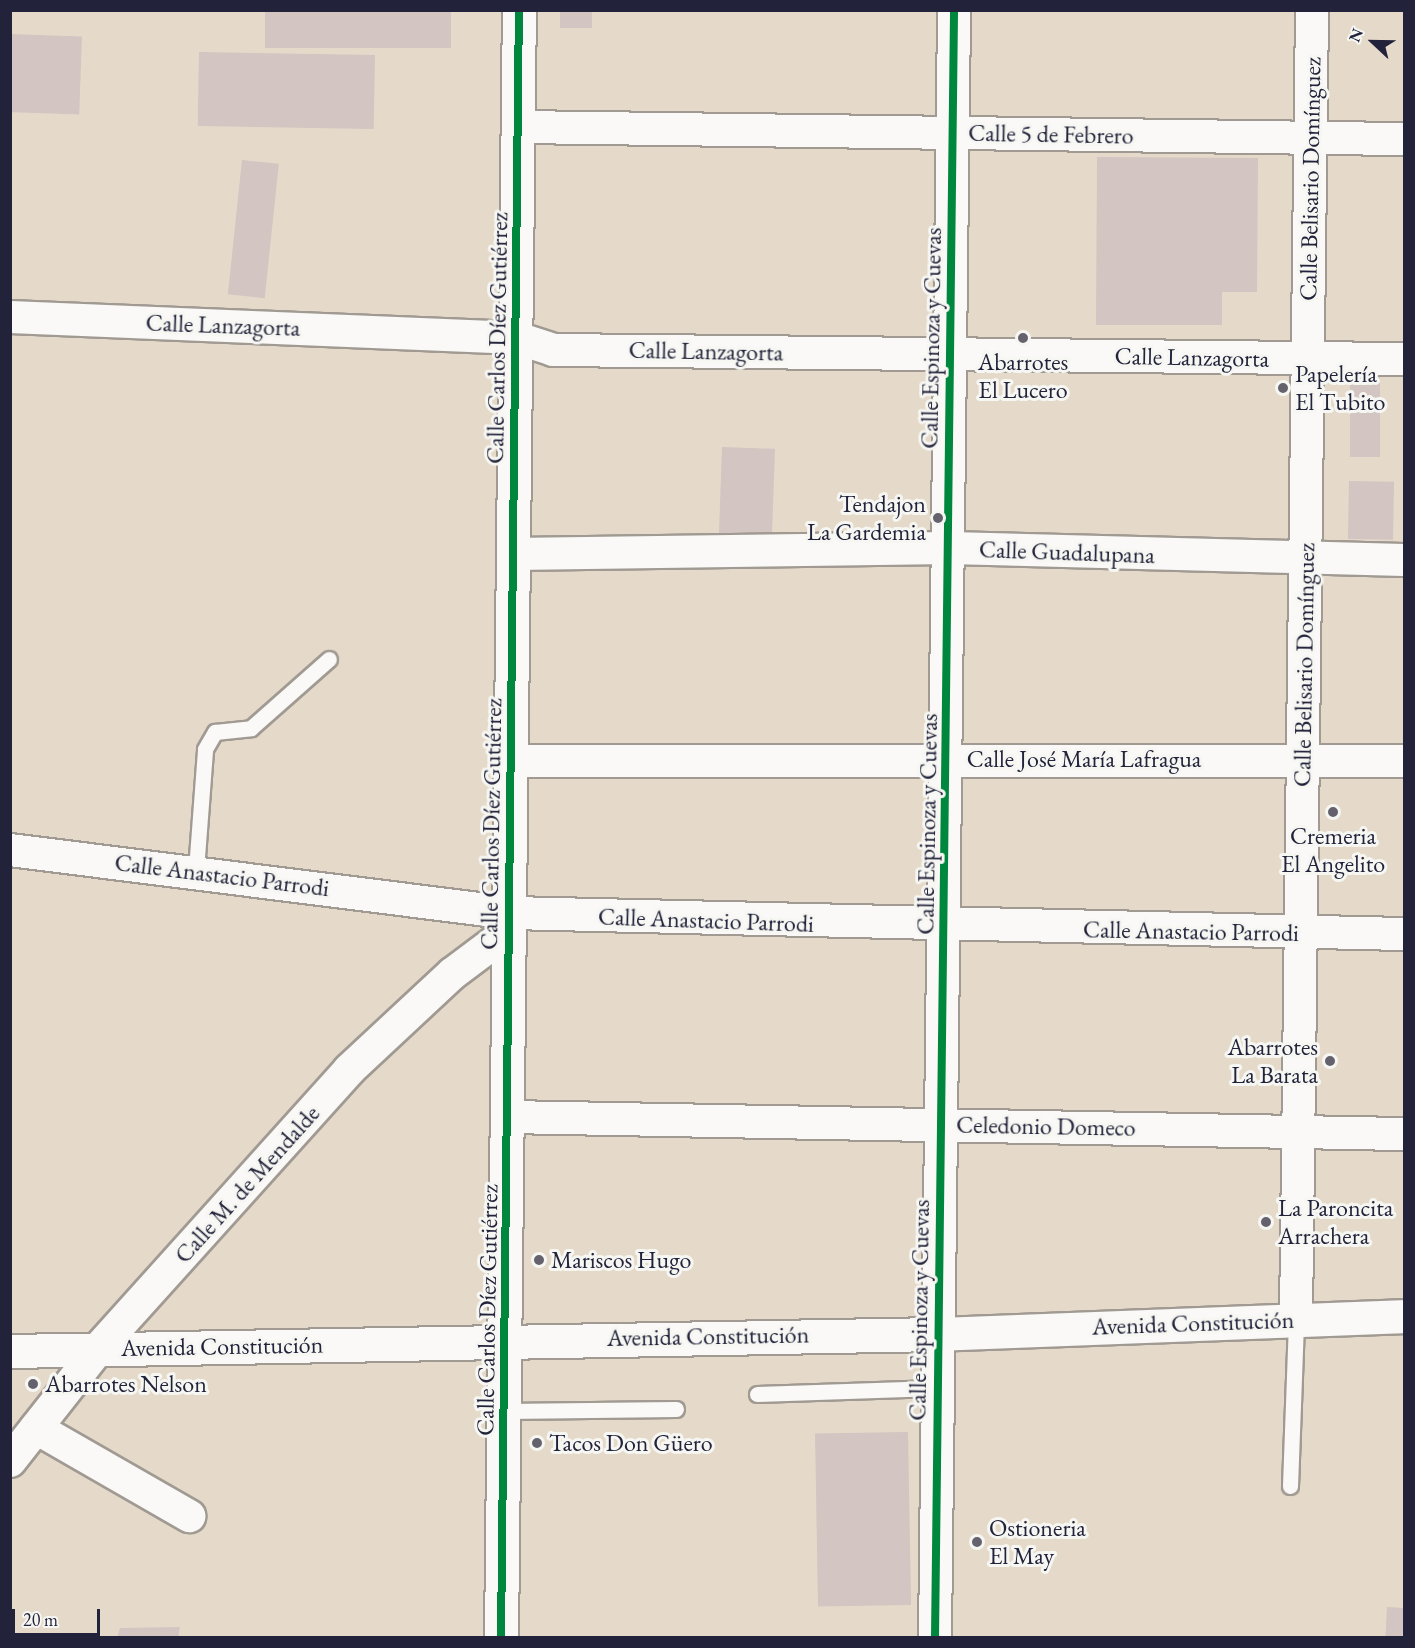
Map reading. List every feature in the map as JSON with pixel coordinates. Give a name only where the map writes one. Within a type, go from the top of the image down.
[{"type":"street","name":"Calle Carlos Díez Gutiérrez","points":[[501,1638],[519,10]]},
{"type":"street","name":"Calle Espinoza y Cuevas","points":[[935,1638],[936,1388],[944,1124],[954,10]]},
{"type":"street","name":"Calle Belisario Domínguez","points":[[1296,1319],[1312,10]]},
{"type":"street","name":"Calle 5 de Febrero","points":[[518,127],[1404,140]]},
{"type":"street","name":"Calle Lanzagorta","points":[[10,317],[517,338],[553,350],[1404,359]]},
{"type":"street","name":"Calle Guadalupana","points":[[514,554],[949,548],[1305,560],[1404,560]]},
{"type":"street","name":"Calle José María Lafragua","points":[[512,761],[947,759],[1404,761]]},
{"type":"street","name":"Calle Anastacio Parrodi","points":[[10,850],[196,870],[509,922],[1404,934]]},
{"type":"street","name":"Calle M. de Mendalde","points":[[10,1461],[98,1349],[349,1070],[509,922]]},
{"type":"street","name":"Celedonio Domeco","points":[[508,1117],[1298,1130],[1404,1134]]},
{"type":"street","name":"Avenida Constitución","points":[[10,1351],[506,1339],[937,1334],[1404,1316]]},
{"type":"street","points":[[36,1428],[189,1516]]},
{"type":"lane","points":[[196,870],[205,749],[215,732],[251,728],[329,660]]},
{"type":"lane","points":[[1290,1486],[1296,1319]]},
{"type":"lane","points":[[757,1394],[936,1388]]},
{"type":"lane","points":[[505,1411],[676,1409]]},
{"type":"building","points":[[265,10],[451,10],[451,48],[265,48]]},
{"type":"building","points":[[560,10],[592,10],[592,28],[560,28]]},
{"type":"building","points":[[10,34],[82,37],[79,114],[10,112]]},
{"type":"building","points":[[199,52],[375,55],[374,129],[198,126]]},
{"type":"building","points":[[1097,157],[1258,158],[1257,292],[1222,292],[1222,325],[1096,325]]},
{"type":"building","points":[[242,160],[279,164],[265,298],[228,294]]},
{"type":"building","points":[[1350,373],[1380,373],[1380,457],[1350,457]]},
{"type":"building","points":[[722,447],[775,449],[772,538],[719,536]]},
{"type":"building","points":[[1349,481],[1394,482],[1393,540],[1348,539]]},
{"type":"building","points":[[908,1432],[911,1605],[818,1607],[815,1434]]},
{"type":"building","points":[[1387,1607],[1404,1608],[1402,1638],[1385,1638]]},
{"type":"building","points":[[180,1627],[178,1638],[117,1638],[120,1628]]},
{"type":"cycle path","points":[[501,1638],[519,10]]},
{"type":"cycle path","points":[[935,1638],[954,10]]},
{"type":"place","name":"Abarrotes El Lucero","points":[[1023,338]]},
{"type":"place","name":"Papelería El Tubito","points":[[1283,388]]},
{"type":"place","name":"Tendajon La Gardemia","points":[[938,518]]},
{"type":"place","name":"Cremeria El Angelito","points":[[1333,812]]},
{"type":"place","name":"Abarrotes La Barata","points":[[1330,1061]]},
{"type":"place","name":"La Paroncita Arrachera","points":[[1266,1222]]},
{"type":"place","name":"Mariscos Hugo","points":[[539,1260]]},
{"type":"place","name":"Abarrotes Nelson","points":[[33,1384]]},
{"type":"place","name":"Tacos Don Güero","points":[[537,1443]]},
{"type":"place","name":"Ostioneria El May","points":[[977,1542]]}]
